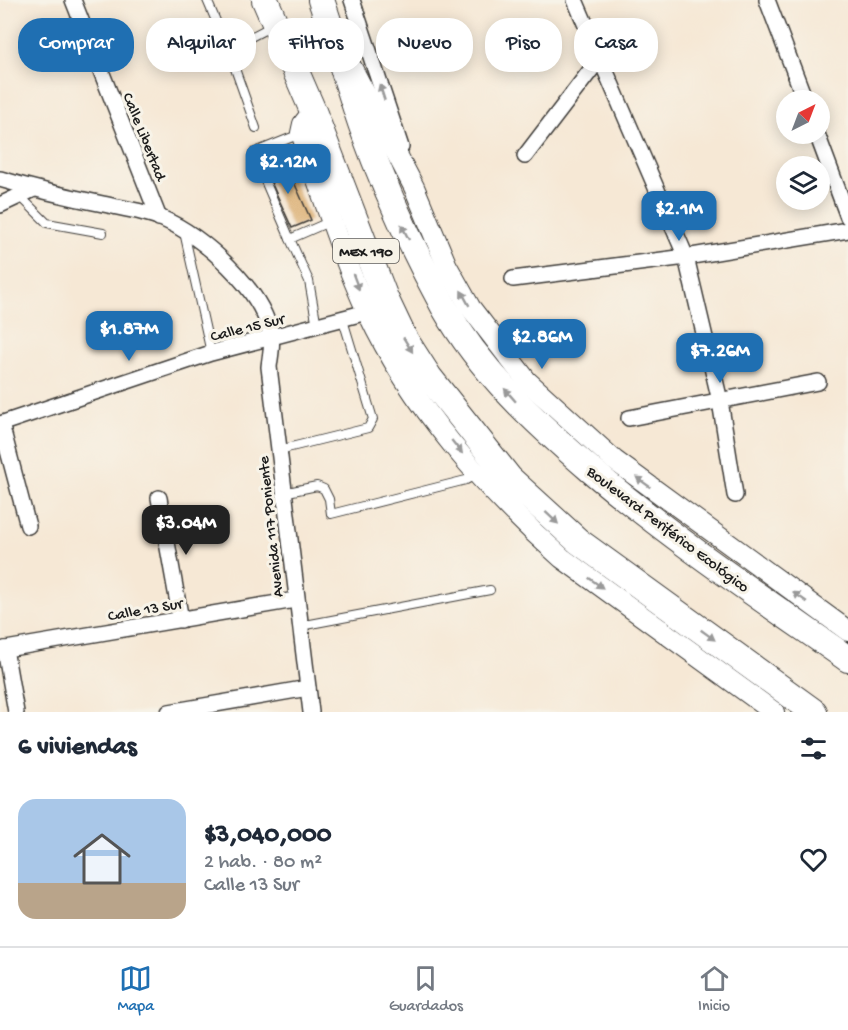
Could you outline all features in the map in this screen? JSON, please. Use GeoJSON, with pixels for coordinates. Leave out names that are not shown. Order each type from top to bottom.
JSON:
{"type":"FeatureCollection","features":[{"type":"Feature","properties":{"kind":"highway","name":"MEX 190"},"geometry":{"type":"LineString","coordinates":[[265,0],[273,18]]}},
{"type":"Feature","properties":{"kind":"highway","name":"Boulevard Periférico Ecológico"},"geometry":{"type":"LineString","coordinates":[[321,0],[328,18]]}},
{"type":"Feature","properties":{"kind":"highway","name":"MEX 190"},"geometry":{"type":"LineString","coordinates":[[291,72],[307,122],[347,204],[404,338],[429,377],[509,478],[578,541],[814,712]]}},
{"type":"Feature","properties":{"kind":"highway","name":"Boulevard Periférico Ecológico"},"geometry":{"type":"LineString","coordinates":[[346,72],[364,130],[400,220],[445,309],[484,364],[517,403],[551,437],[631,504],[848,659]]}},
{"type":"Feature","properties":{"kind":"street","name":"Calle Libertad"},"geometry":{"type":"LineString","coordinates":[[73,0],[159,218]]}},
{"type":"Feature","properties":{"kind":"street"},"geometry":{"type":"LineString","coordinates":[[352,0],[414,187]]}},
{"type":"Feature","properties":{"kind":"street"},"geometry":{"type":"LineString","coordinates":[[574,0],[582,18]]}},
{"type":"Feature","properties":{"kind":"street"},"geometry":{"type":"LineString","coordinates":[[767,0],[801,90]]}},
{"type":"Feature","properties":{"kind":"street","name":"Boulevard Periférico Ecológico"},"geometry":{"type":"LineString","coordinates":[[354,72],[414,187],[438,249],[470,308],[527,381],[614,460],[848,631]]}},
{"type":"Feature","properties":{"kind":"street"},"geometry":{"type":"LineString","coordinates":[[525,156],[589,72]]}},
{"type":"Feature","properties":{"kind":"street"},"geometry":{"type":"LineString","coordinates":[[606,72],[686,258],[720,401],[735,495]]}},
{"type":"Feature","properties":{"kind":"street"},"geometry":{"type":"LineString","coordinates":[[307,122],[332,221],[367,312],[389,354],[425,407],[509,508],[562,558],[774,712]]}},
{"type":"Feature","properties":{"kind":"street"},"geometry":{"type":"LineString","coordinates":[[821,144],[848,217]]}},
{"type":"Feature","properties":{"kind":"street"},"geometry":{"type":"LineString","coordinates":[[0,179],[159,218],[184,231],[229,267],[249,291],[265,315],[272,338]]}},
{"type":"Feature","properties":{"kind":"street"},"geometry":{"type":"LineString","coordinates":[[0,205],[34,189]]}},
{"type":"Feature","properties":{"kind":"street"},"geometry":{"type":"LineString","coordinates":[[513,279],[686,258],[848,230]]}},
{"type":"Feature","properties":{"kind":"street","name":"Calle 15 Sur"},"geometry":{"type":"LineString","coordinates":[[1,424],[212,353],[318,327],[367,312]]}},
{"type":"Feature","properties":{"kind":"street","name":"Avenida 117 Poniente"},"geometry":{"type":"LineString","coordinates":[[272,338],[270,367],[283,493],[311,712]]}},
{"type":"Feature","properties":{"kind":"street"},"geometry":{"type":"LineString","coordinates":[[629,418],[818,382]]}},
{"type":"Feature","properties":{"kind":"street"},"geometry":{"type":"LineString","coordinates":[[1,424],[28,526]]}},
{"type":"Feature","properties":{"kind":"street"},"geometry":{"type":"LineString","coordinates":[[159,498],[181,620]]}},
{"type":"Feature","properties":{"kind":"street","name":"Calle 13 Sur"},"geometry":{"type":"LineString","coordinates":[[2,650],[295,600]]}},
{"type":"Feature","properties":{"kind":"street"},"geometry":{"type":"LineString","coordinates":[[2,650],[16,712]]}},
{"type":"Feature","properties":{"kind":"street"},"geometry":{"type":"LineString","coordinates":[[169,712],[308,688]]}},
{"type":"Feature","properties":{"kind":"lane"},"geometry":{"type":"LineString","coordinates":[[207,0],[215,18]]}},
{"type":"Feature","properties":{"kind":"lane"},"geometry":{"type":"LineString","coordinates":[[236,72],[256,128]]}},
{"type":"Feature","properties":{"kind":"lane"},"geometry":{"type":"LineString","coordinates":[[307,122],[253,153],[309,281],[318,327]]}},
{"type":"Feature","properties":{"kind":"lane"},"geometry":{"type":"LineString","coordinates":[[20,196],[47,223],[103,233]]}},
{"type":"Feature","properties":{"kind":"lane"},"geometry":{"type":"LineString","coordinates":[[291,239],[332,221]]}},
{"type":"Feature","properties":{"kind":"lane"},"geometry":{"type":"LineString","coordinates":[[184,231],[212,353]]}},
{"type":"Feature","properties":{"kind":"lane"},"geometry":{"type":"LineString","coordinates":[[279,450],[368,428],[372,424],[373,418],[343,320]]}},
{"type":"Feature","properties":{"kind":"lane"},"geometry":{"type":"LineString","coordinates":[[283,493],[317,486],[324,489],[329,499],[331,514],[466,480],[478,473]]}},
{"type":"Feature","properties":{"kind":"lane"},"geometry":{"type":"LineString","coordinates":[[300,626],[490,590]]}},
{"type":"Feature","properties":{"kind":"building"},"geometry":{"type":"Polygon","coordinates":[[[285,162],[311,220],[292,228],[266,171],[285,162]]]}}]}
